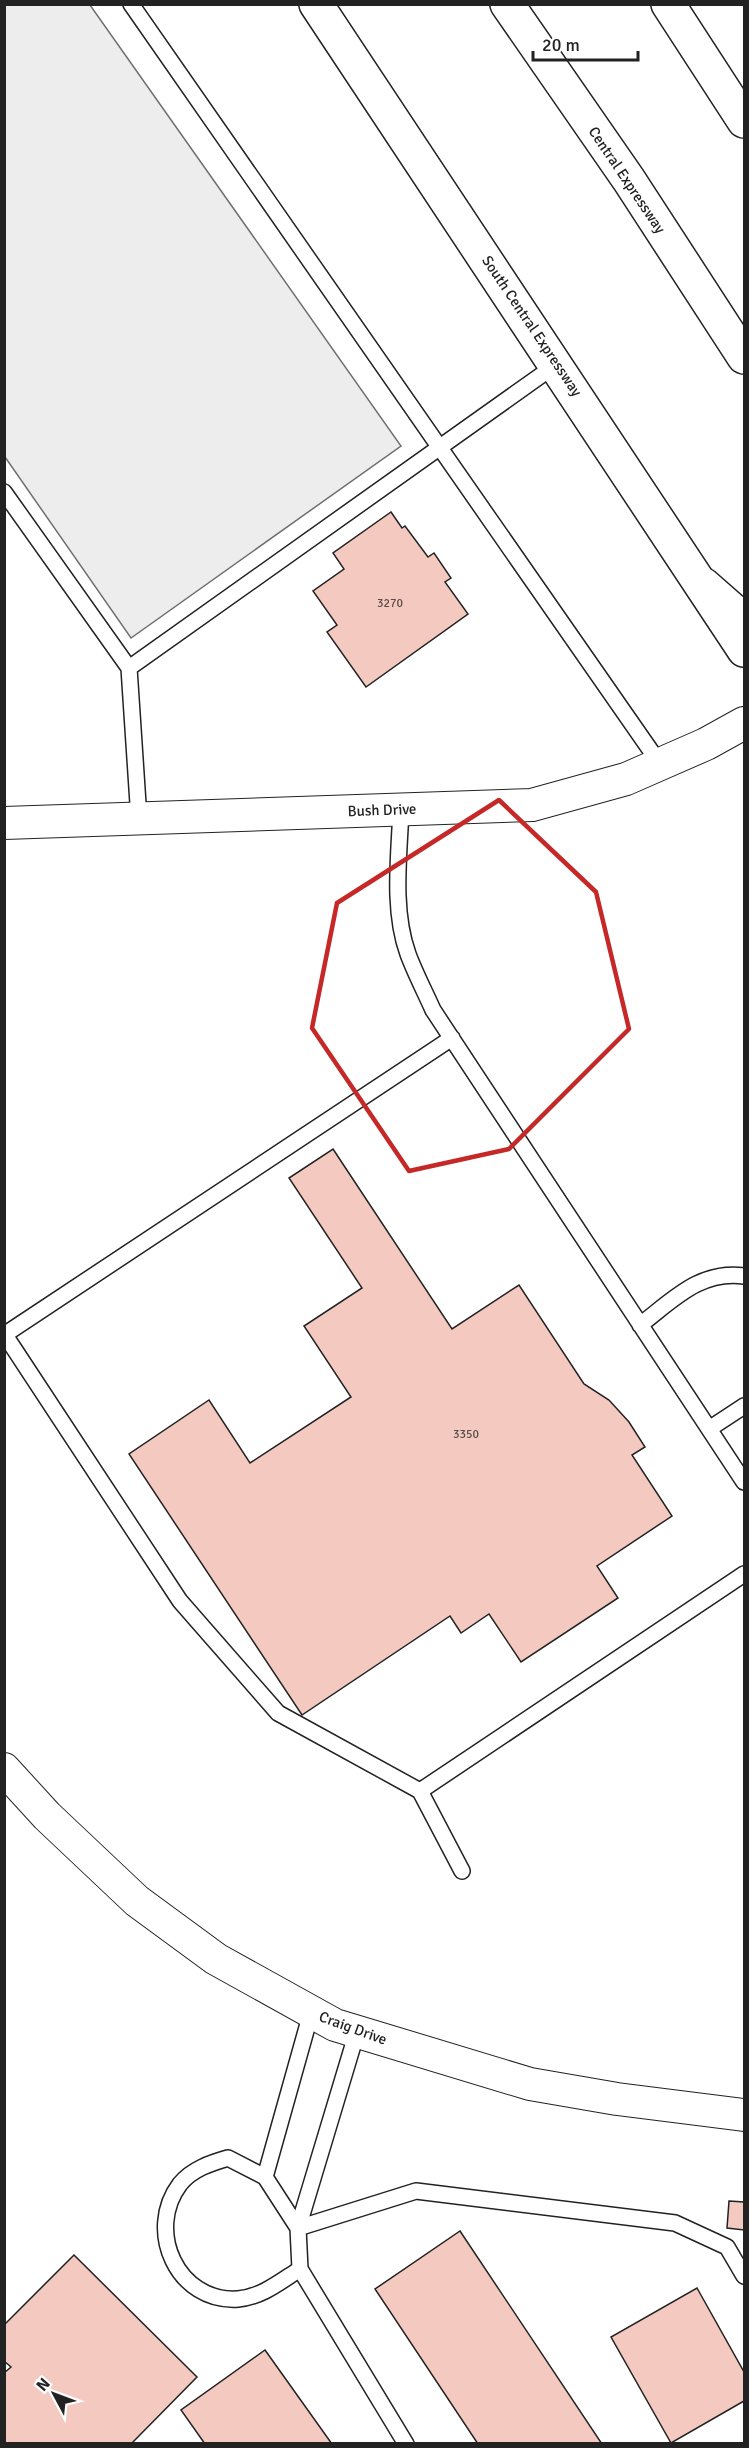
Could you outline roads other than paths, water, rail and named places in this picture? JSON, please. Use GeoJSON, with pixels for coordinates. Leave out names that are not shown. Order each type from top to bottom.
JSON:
{"type":"FeatureCollection","features":[{"type":"Feature","properties":{"kind":"main road","name":"South Central Expressway"},"geometry":{"type":"LineString","coordinates":[[316,4],[704,585],[744,650]]}},
{"type":"Feature","properties":{"kind":"main road","name":"Central Expressway"},"geometry":{"type":"LineString","coordinates":[[507,4],[628,180],[744,357]]}},
{"type":"Feature","properties":{"kind":"main road"},"geometry":{"type":"LineString","coordinates":[[668,4],[744,122]]}},
{"type":"Feature","properties":{"kind":"main road"},"geometry":{"type":"LineString","coordinates":[[704,585],[744,620]]}},
{"type":"Feature","properties":{"kind":"street","name":"Bush Drive"},"geometry":{"type":"LineString","coordinates":[[4,823],[532,805],[626,779],[744,723]]}},
{"type":"Feature","properties":{"kind":"street","name":"Craig Drive"},"geometry":{"type":"LineString","coordinates":[[4,1769],[47,1816],[137,1901],[216,1959],[335,2025],[530,2084],[617,2099],[744,2115]]}},
{"type":"Feature","properties":{"kind":"lane"},"geometry":{"type":"LineString","coordinates":[[131,4],[660,764]]}},
{"type":"Feature","properties":{"kind":"lane"},"geometry":{"type":"LineString","coordinates":[[129,668],[557,364]]}},
{"type":"Feature","properties":{"kind":"lane"},"geometry":{"type":"LineString","coordinates":[[4,492],[129,668],[139,819]]}},
{"type":"Feature","properties":{"kind":"lane"},"geometry":{"type":"LineString","coordinates":[[401,810],[400,917],[407,953],[433,1010],[744,1482]]}},
{"type":"Feature","properties":{"kind":"lane"},"geometry":{"type":"LineString","coordinates":[[452,1038],[5,1335],[180,1601],[278,1713],[420,1791],[462,1871]]}},
{"type":"Feature","properties":{"kind":"lane"},"geometry":{"type":"LineString","coordinates":[[640,1324],[708,1277],[728,1274],[744,1276]]}},
{"type":"Feature","properties":{"kind":"lane"},"geometry":{"type":"LineString","coordinates":[[709,1429],[744,1406]]}},
{"type":"Feature","properties":{"kind":"lane"},"geometry":{"type":"LineString","coordinates":[[420,1791],[744,1574]]}},
{"type":"Feature","properties":{"kind":"lane"},"geometry":{"type":"LineString","coordinates":[[265,2177],[311,2013]]}},
{"type":"Feature","properties":{"kind":"lane"},"geometry":{"type":"LineString","coordinates":[[357,2032],[298,2228],[300,2269],[406,2444]]}},
{"type":"Feature","properties":{"kind":"lane"},"geometry":{"type":"LineString","coordinates":[[298,2228],[265,2177],[228,2158],[202,2166],[181,2183],[167,2206],[164,2234],[171,2260],[188,2282],[211,2296],[238,2299],[265,2292],[300,2269]]}},
{"type":"Feature","properties":{"kind":"lane"},"geometry":{"type":"LineString","coordinates":[[298,2228],[416,2191],[675,2223],[727,2247],[744,2276]]}}]}
